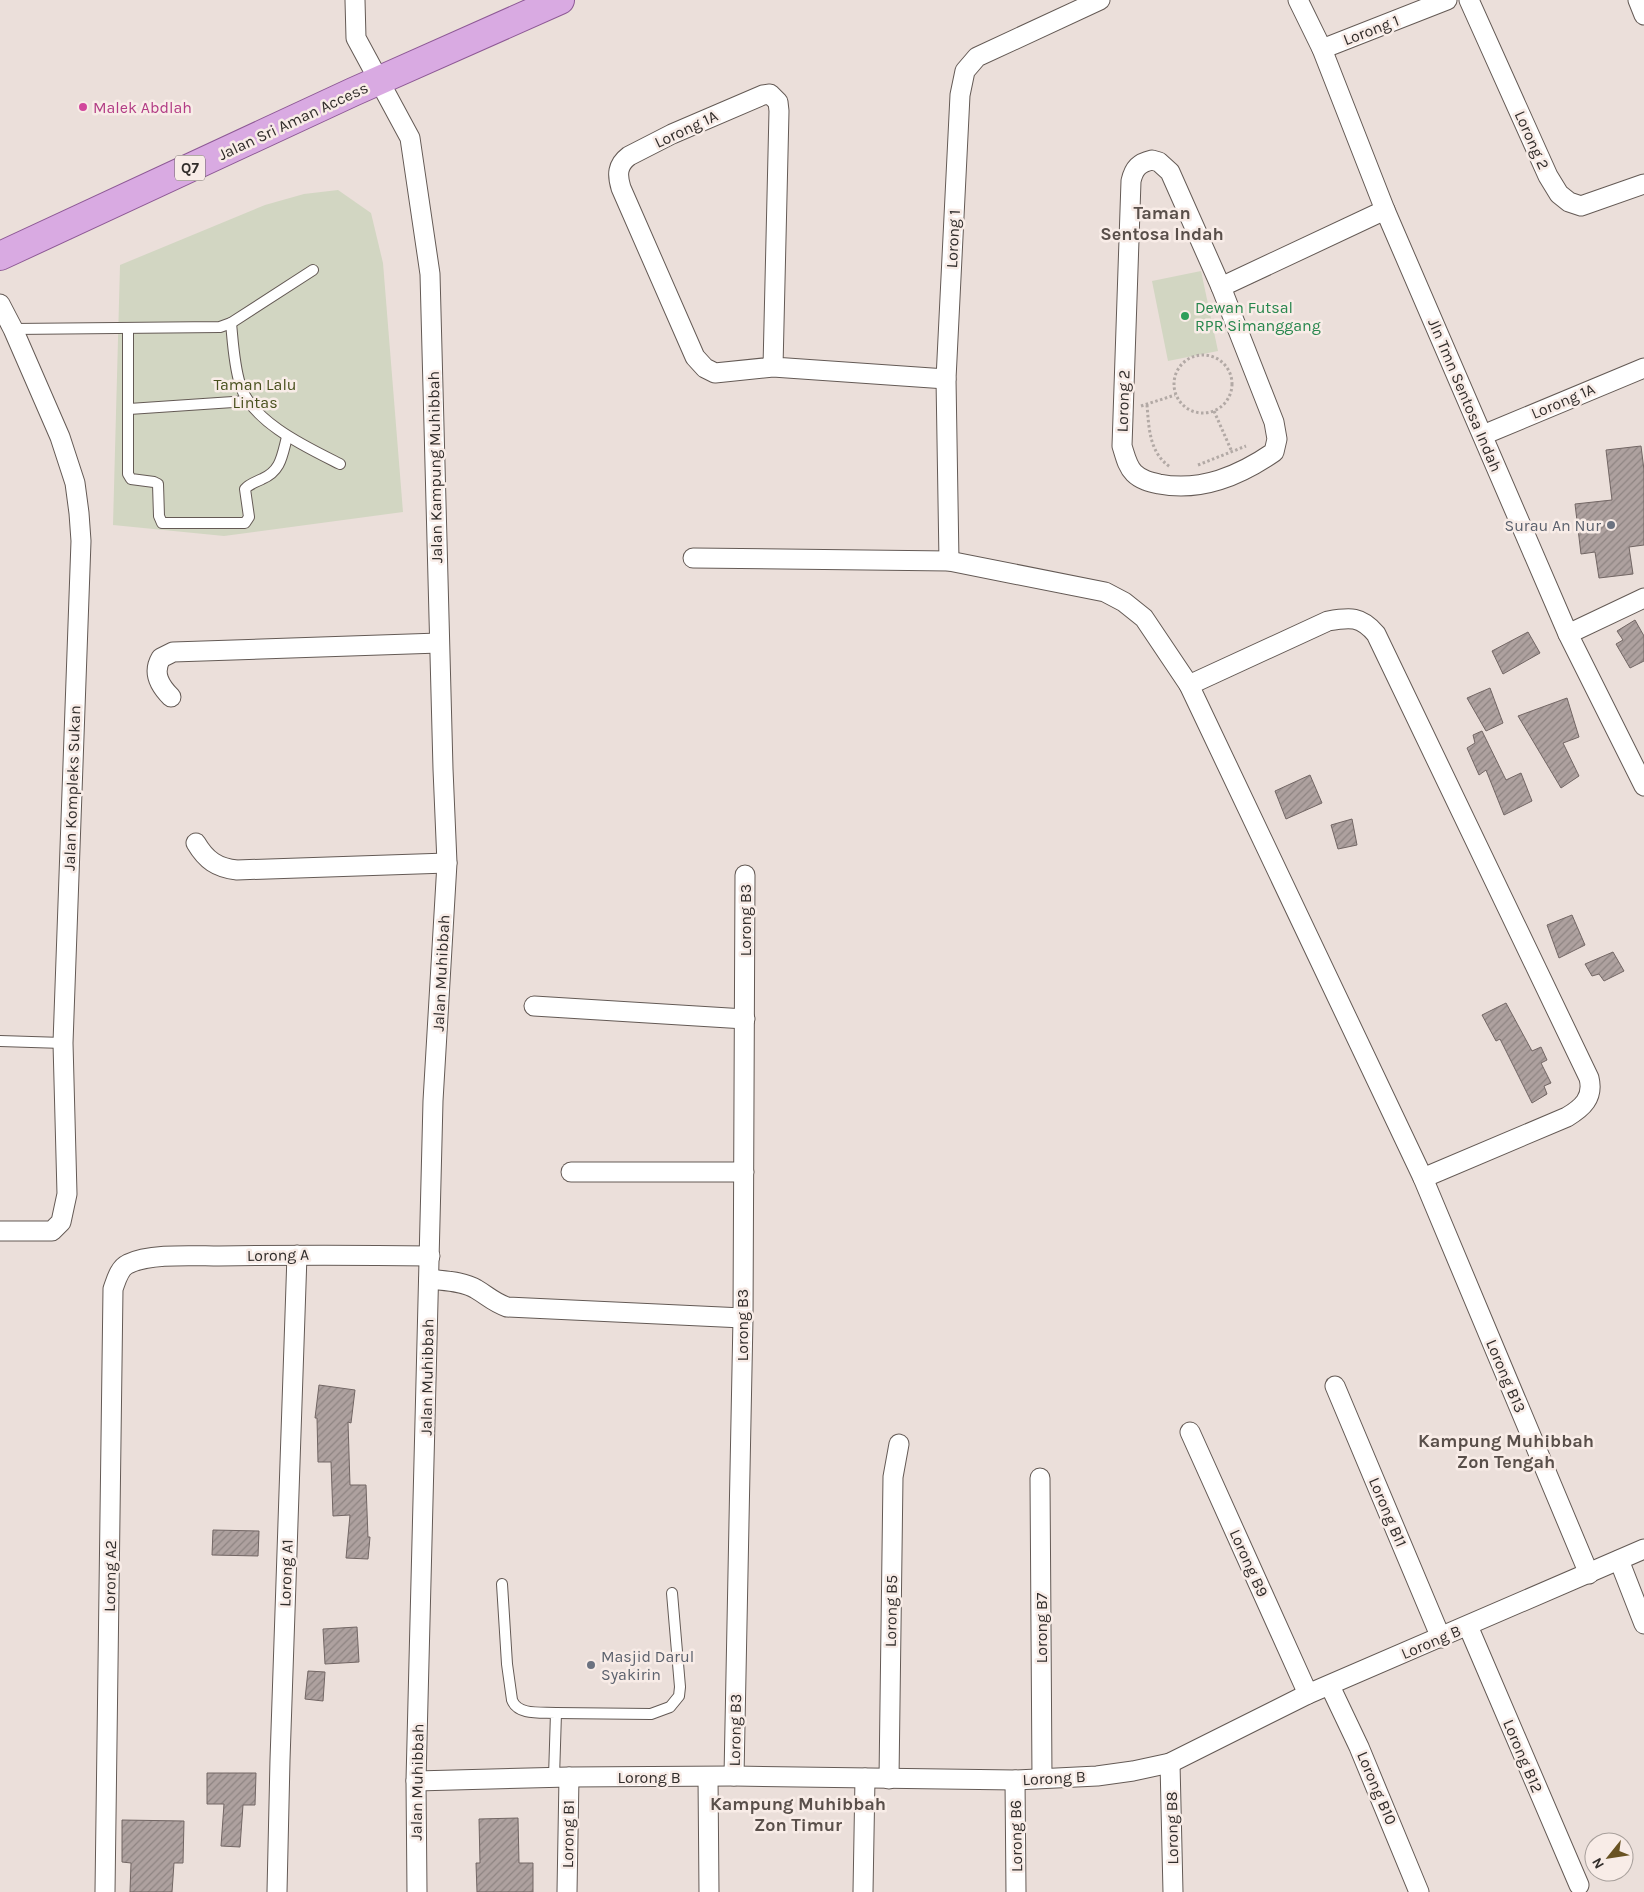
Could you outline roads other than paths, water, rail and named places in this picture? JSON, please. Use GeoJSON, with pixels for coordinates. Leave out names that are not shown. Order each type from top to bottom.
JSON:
{"type":"FeatureCollection","features":[{"type":"Feature","properties":{"kind":"main road","name":"Jalan Sri Aman Access"},"geometry":{"type":"LineString","coordinates":[[0,256],[381,80],[560,0]]}},
{"type":"Feature","properties":{"kind":"street","name":"Jalan Kampung Muhibbah"},"geometry":{"type":"LineString","coordinates":[[355,0],[356,38],[381,80],[410,138],[430,274],[439,643],[447,863]]}},
{"type":"Feature","properties":{"kind":"street","name":"Lorong 1"},"geometry":{"type":"LineString","coordinates":[[949,561],[946,379],[960,95],[965,71],[977,57],[1100,0]]}},
{"type":"Feature","properties":{"kind":"street","name":"Jln Tmn Sentosa Indah"},"geometry":{"type":"LineString","coordinates":[[1298,0],[1322,49],[1385,210],[1568,634],[1644,786]]}},
{"type":"Feature","properties":{"kind":"street","name":"Lorong 1"},"geometry":{"type":"LineString","coordinates":[[1322,49],[1447,0]]}},
{"type":"Feature","properties":{"kind":"street","name":"Lorong 2"},"geometry":{"type":"LineString","coordinates":[[1469,0],[1548,176],[1559,194],[1569,202],[1581,206],[1644,184]]}},
{"type":"Feature","properties":{"kind":"street"},"geometry":{"type":"LineString","coordinates":[[1638,0],[1644,15]]}},
{"type":"Feature","properties":{"kind":"street","name":"Lorong 1A"},"geometry":{"type":"LineString","coordinates":[[773,367],[780,111],[778,102],[770,94],[763,95],[690,126],[629,156],[622,161],[618,170],[617,178],[695,356],[705,368],[715,373],[773,367],[946,379]]}},
{"type":"Feature","properties":{"kind":"street","name":"Lorong 2"},"geometry":{"type":"LineString","coordinates":[[1152,160],[1159,162],[1170,172],[1221,287],[1274,422],[1277,439],[1274,452],[1260,462],[1208,484],[1176,487],[1146,481],[1135,474],[1128,464],[1122,446],[1131,181],[1133,171],[1139,165],[1152,160]]}},
{"type":"Feature","properties":{"kind":"street"},"geometry":{"type":"LineString","coordinates":[[1221,287],[1385,210]]}},
{"type":"Feature","properties":{"kind":"street","name":"Jalan Kompleks Sukan"},"geometry":{"type":"LineString","coordinates":[[0,304],[13,328],[60,437],[75,483],[81,541],[63,1042],[67,1194],[61,1222],[52,1231],[0,1231]]}},
{"type":"Feature","properties":{"kind":"street","name":"Lorong 1A"},"geometry":{"type":"LineString","coordinates":[[1483,435],[1644,368]]}},
{"type":"Feature","properties":{"kind":"street","name":"Lorong B13"},"geometry":{"type":"LineString","coordinates":[[693,558],[949,561],[1105,592],[1124,602],[1144,618],[1189,685],[1423,1178],[1589,1574]]}},
{"type":"Feature","properties":{"kind":"street"},"geometry":{"type":"LineString","coordinates":[[1568,634],[1644,598]]}},
{"type":"Feature","properties":{"kind":"street"},"geometry":{"type":"LineString","coordinates":[[1189,685],[1328,621],[1355,618],[1364,621],[1376,634],[1540,973],[1589,1078],[1590,1084],[1586,1101],[1581,1109],[1567,1117],[1423,1178]]}},
{"type":"Feature","properties":{"kind":"street"},"geometry":{"type":"LineString","coordinates":[[171,697],[160,686],[157,670],[161,658],[173,652],[439,643]]}},
{"type":"Feature","properties":{"kind":"street"},"geometry":{"type":"LineString","coordinates":[[196,843],[202,854],[216,866],[236,870],[447,863]]}},
{"type":"Feature","properties":{"kind":"street","name":"Jalan Muhibbah"},"geometry":{"type":"LineString","coordinates":[[417,1892],[416,1781],[433,1101],[447,863]]}},
{"type":"Feature","properties":{"kind":"street","name":"Lorong B3"},"geometry":{"type":"LineString","coordinates":[[734,1776],[743,1318],[746,875]]}},
{"type":"Feature","properties":{"kind":"street"},"geometry":{"type":"LineString","coordinates":[[534,1006],[744,1019]]}},
{"type":"Feature","properties":{"kind":"street"},"geometry":{"type":"LineString","coordinates":[[571,1172],[744,1172]]}},
{"type":"Feature","properties":{"kind":"street","name":"Lorong A1"},"geometry":{"type":"LineString","coordinates":[[277,1892],[297,1255]]}},
{"type":"Feature","properties":{"kind":"street","name":"Lorong A"},"geometry":{"type":"LineString","coordinates":[[127,1264],[145,1259],[183,1256],[430,1256]]}},
{"type":"Feature","properties":{"kind":"street","name":"Lorong A2"},"geometry":{"type":"LineString","coordinates":[[106,1892],[113,1290],[118,1274],[127,1264]]}},
{"type":"Feature","properties":{"kind":"street"},"geometry":{"type":"LineString","coordinates":[[429,1279],[460,1283],[476,1288],[494,1302],[507,1307],[743,1318]]}},
{"type":"Feature","properties":{"kind":"street","name":"Lorong B11"},"geometry":{"type":"LineString","coordinates":[[1334,1386],[1441,1638]]}},
{"type":"Feature","properties":{"kind":"street","name":"Lorong B9"},"geometry":{"type":"LineString","coordinates":[[1190,1432],[1308,1694]]}},
{"type":"Feature","properties":{"kind":"street","name":"Lorong B5"},"geometry":{"type":"LineString","coordinates":[[889,1779],[893,1477],[899,1444]]}},
{"type":"Feature","properties":{"kind":"street","name":"Lorong B7"},"geometry":{"type":"LineString","coordinates":[[1040,1478],[1042,1778]]}},
{"type":"Feature","properties":{"kind":"street","name":"Lorong B"},"geometry":{"type":"LineString","coordinates":[[416,1781],[561,1777],[734,1776],[1015,1780],[1097,1776],[1133,1771],[1170,1763],[1308,1694],[1644,1549]]}},
{"type":"Feature","properties":{"kind":"street"},"geometry":{"type":"LineString","coordinates":[[1619,1560],[1644,1624]]}},
{"type":"Feature","properties":{"kind":"street","name":"Lorong B12"},"geometry":{"type":"LineString","coordinates":[[1468,1626],[1579,1885]]}},
{"type":"Feature","properties":{"kind":"street","name":"Lorong B10"},"geometry":{"type":"LineString","coordinates":[[1330,1686],[1367,1764],[1419,1892]]}},
{"type":"Feature","properties":{"kind":"street","name":"Lorong B8"},"geometry":{"type":"LineString","coordinates":[[1170,1763],[1173,1892]]}},
{"type":"Feature","properties":{"kind":"street","name":"Lorong B1"},"geometry":{"type":"LineString","coordinates":[[561,1777],[566,1892]]}},
{"type":"Feature","properties":{"kind":"street"},"geometry":{"type":"LineString","coordinates":[[708,1777],[709,1892]]}},
{"type":"Feature","properties":{"kind":"street"},"geometry":{"type":"LineString","coordinates":[[864,1892],[865,1778]]}},
{"type":"Feature","properties":{"kind":"street","name":"Lorong B6"},"geometry":{"type":"LineString","coordinates":[[1015,1780],[1016,1892]]}},
{"type":"Feature","properties":{"kind":"lane"},"geometry":{"type":"LineString","coordinates":[[13,328],[213,328],[231,323],[313,270]]}},
{"type":"Feature","properties":{"kind":"lane"},"geometry":{"type":"LineString","coordinates":[[231,323],[240,386],[248,402],[287,437],[340,464]]}},
{"type":"Feature","properties":{"kind":"lane"},"geometry":{"type":"LineString","coordinates":[[128,328],[129,477],[134,480],[158,484],[159,516],[162,523],[245,523],[249,517],[245,489],[249,484],[270,475],[276,470],[287,437]]}},
{"type":"Feature","properties":{"kind":"lane"},"geometry":{"type":"LineString","coordinates":[[129,409],[248,402]]}},
{"type":"Feature","properties":{"kind":"lane"},"geometry":{"type":"LineString","coordinates":[[0,1041],[63,1042]]}},
{"type":"Feature","properties":{"kind":"lane"},"geometry":{"type":"LineString","coordinates":[[502,1584],[507,1664],[514,1705],[524,1711],[556,1713],[651,1714],[670,1707],[676,1702],[680,1688],[672,1593]]}},
{"type":"Feature","properties":{"kind":"lane"},"geometry":{"type":"LineString","coordinates":[[556,1713],[561,1777]]}},
{"type":"Feature","properties":{"kind":"place","name":"Malek Abdlah"},"geometry":{"type":"Point","coordinates":[83,107]}},
{"type":"Feature","properties":{"kind":"place","name":"Dewan Futsal RPR Simanggang"},"geometry":{"type":"Point","coordinates":[1185,316]}},
{"type":"Feature","properties":{"kind":"place","name":"Surau An Nur"},"geometry":{"type":"Point","coordinates":[1611,525]}},
{"type":"Feature","properties":{"kind":"place","name":"Masjid Darul Syakirin"},"geometry":{"type":"Point","coordinates":[591,1665]}},
{"type":"Feature","properties":{"kind":"district","name":"Taman Sentosa Indah"},"geometry":{"type":"Point","coordinates":[1162,223]}},
{"type":"Feature","properties":{"kind":"district","name":"Kampung Muhibbah Zon Tengah"},"geometry":{"type":"Point","coordinates":[1506,1451]}},
{"type":"Feature","properties":{"kind":"district","name":"Kampung Muhibbah Zon Timur"},"geometry":{"type":"Point","coordinates":[798,1814]}},
{"type":"Feature","properties":{"kind":"park label","name":"Taman Lalu Lintas"},"geometry":{"type":"Point","coordinates":[255,393]}}]}
